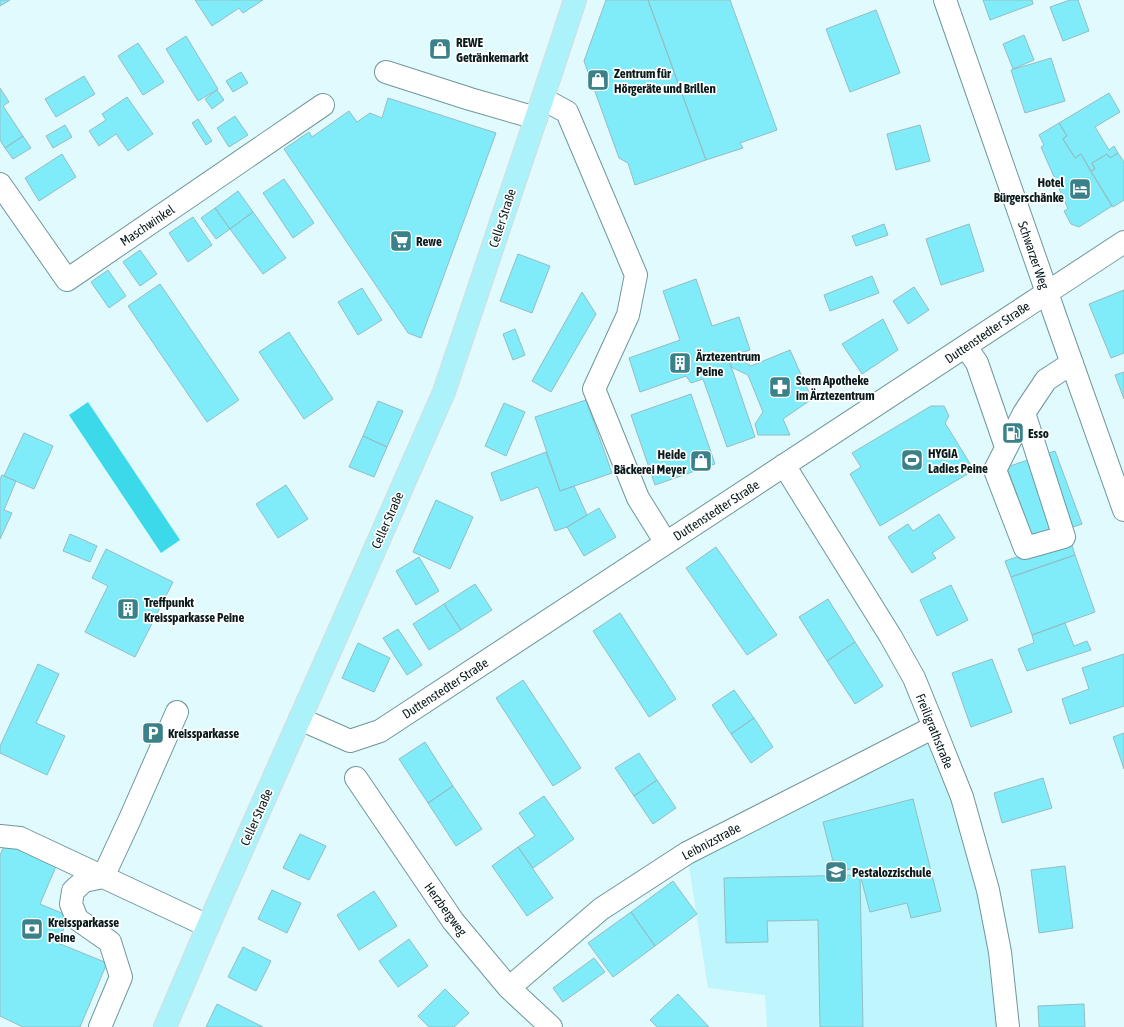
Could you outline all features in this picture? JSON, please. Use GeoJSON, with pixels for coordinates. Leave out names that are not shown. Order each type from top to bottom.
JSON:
{"type":"FeatureCollection","features":[{"type":"Feature","properties":{"kind":"main road","name":"Celler Straße"},"geometry":{"type":"LineString","coordinates":[[165,1027],[208,926],[444,392],[575,0]]}},
{"type":"Feature","properties":{"kind":"street","name":"Schwarzer Weg"},"geometry":{"type":"LineString","coordinates":[[945,0],[1124,510]]}},
{"type":"Feature","properties":{"kind":"street"},"geometry":{"type":"LineString","coordinates":[[386,72],[470,99],[567,112],[636,276],[628,315],[594,389],[638,498],[666,543]]}},
{"type":"Feature","properties":{"kind":"street","name":"Maschwinkel"},"geometry":{"type":"LineString","coordinates":[[0,184],[67,280],[323,104]]}},
{"type":"Feature","properties":{"kind":"street","name":"Duttenstedter Straße"},"geometry":{"type":"LineString","coordinates":[[300,719],[350,741],[380,731],[1124,242]]}},
{"type":"Feature","properties":{"kind":"street"},"geometry":{"type":"LineString","coordinates":[[966,347],[977,363],[1006,447]]}},
{"type":"Feature","properties":{"kind":"street"},"geometry":{"type":"LineString","coordinates":[[1024,413],[1064,537],[1025,548],[995,470],[1024,413],[1046,380],[1072,363]]}},
{"type":"Feature","properties":{"kind":"street","name":"Freiligrathstraße"},"geometry":{"type":"LineString","coordinates":[[784,465],[891,637],[914,678],[962,797],[988,890],[1000,952],[1008,1027]]}},
{"type":"Feature","properties":{"kind":"street"},"geometry":{"type":"LineString","coordinates":[[103,877],[177,712]]}},
{"type":"Feature","properties":{"kind":"street","name":"Leibnizstraße"},"geometry":{"type":"LineString","coordinates":[[509,988],[601,909],[687,853],[934,727]]}},
{"type":"Feature","properties":{"kind":"street","name":"Herzbergweg"},"geometry":{"type":"LineString","coordinates":[[356,778],[453,921],[509,988],[551,1027]]}},
{"type":"Feature","properties":{"kind":"street"},"geometry":{"type":"LineString","coordinates":[[0,836],[20,838],[208,926]]}},
{"type":"Feature","properties":{"kind":"street"},"geometry":{"type":"LineString","coordinates":[[100,1027],[121,977],[110,942],[77,919],[71,904],[73,891],[84,881],[103,877]]}},
{"type":"Feature","properties":{"kind":"shaded area"},"geometry":{"type":"Polygon","coordinates":[[[88,402],[180,540],[161,553],[69,415],[88,402]]]}},
{"type":"Feature","properties":{"kind":"shaded area","name":"Pestalozzischule"},"geometry":{"type":"Polygon","coordinates":[[[934,727],[962,797],[1006,1027],[767,1027],[765,995],[708,988],[687,853],[934,727]]]}},
{"type":"Feature","properties":{"kind":"building"},"geometry":{"type":"Polygon","coordinates":[[[0,0],[10,0],[0,6],[0,0]]]}},
{"type":"Feature","properties":{"kind":"building"},"geometry":{"type":"Polygon","coordinates":[[[195,0],[263,0],[243,13],[239,8],[212,26],[195,0]]]}},
{"type":"Feature","properties":{"kind":"building"},"geometry":{"type":"Polygon","coordinates":[[[606,0],[648,0],[706,160],[635,185],[628,163],[619,158],[584,61],[606,0]]]}},
{"type":"Feature","properties":{"kind":"building"},"geometry":{"type":"Polygon","coordinates":[[[648,0],[730,0],[777,130],[740,143],[743,148],[706,160],[648,0]]]}},
{"type":"Feature","properties":{"kind":"building"},"geometry":{"type":"Polygon","coordinates":[[[983,0],[1032,0],[1033,4],[990,20],[983,0]]]}},
{"type":"Feature","properties":{"kind":"building"},"geometry":{"type":"Polygon","coordinates":[[[1070,0],[1078,0],[1089,31],[1063,41],[1050,7],[1070,0]]]}},
{"type":"Feature","properties":{"kind":"building"},"geometry":{"type":"Polygon","coordinates":[[[876,10],[900,73],[850,92],[826,29],[876,10]]]}},
{"type":"Feature","properties":{"kind":"building"},"geometry":{"type":"Polygon","coordinates":[[[1024,35],[1034,60],[1013,69],[1003,44],[1024,35]]]}},
{"type":"Feature","properties":{"kind":"building"},"geometry":{"type":"Polygon","coordinates":[[[186,36],[218,89],[198,101],[166,49],[186,36]]]}},
{"type":"Feature","properties":{"kind":"building"},"geometry":{"type":"Polygon","coordinates":[[[138,43],[164,82],[143,95],[118,56],[138,43]]]}},
{"type":"Feature","properties":{"kind":"building"},"geometry":{"type":"Polygon","coordinates":[[[1051,58],[1065,101],[1025,113],[1011,70],[1051,58]]]}},
{"type":"Feature","properties":{"kind":"building"},"geometry":{"type":"Polygon","coordinates":[[[241,72],[248,83],[233,92],[226,81],[241,72]]]}},
{"type":"Feature","properties":{"kind":"building"},"geometry":{"type":"Polygon","coordinates":[[[84,76],[95,94],[56,117],[45,99],[84,76]]]}},
{"type":"Feature","properties":{"kind":"building"},"geometry":{"type":"Polygon","coordinates":[[[0,88],[9,102],[3,106],[23,136],[5,148],[0,140],[0,88]]]}},
{"type":"Feature","properties":{"kind":"building"},"geometry":{"type":"Polygon","coordinates":[[[217,90],[224,100],[212,109],[205,99],[217,90]]]}},
{"type":"Feature","properties":{"kind":"building"},"geometry":{"type":"Polygon","coordinates":[[[1109,93],[1120,112],[1095,127],[1109,150],[1114,146],[1118,153],[1110,158],[1107,154],[1092,163],[1095,169],[1091,171],[1081,154],[1075,158],[1063,139],[1067,136],[1059,123],[1109,93]]]}},
{"type":"Feature","properties":{"kind":"building"},"geometry":{"type":"Polygon","coordinates":[[[127,97],[153,134],[128,151],[116,134],[99,146],[89,131],[106,120],[102,114],[127,97]]]}},
{"type":"Feature","properties":{"kind":"building","name":"Rewe"},"geometry":{"type":"Polygon","coordinates":[[[388,98],[496,133],[421,338],[408,333],[284,149],[309,132],[312,137],[349,111],[357,122],[370,113],[382,118],[388,98]]]}},
{"type":"Feature","properties":{"kind":"building"},"geometry":{"type":"Polygon","coordinates":[[[235,116],[248,135],[229,147],[217,128],[235,116]]]}},
{"type":"Feature","properties":{"kind":"building"},"geometry":{"type":"Polygon","coordinates":[[[198,119],[212,141],[206,145],[192,123],[198,119]]]}},
{"type":"Feature","properties":{"kind":"building","name":"Hotel Bürgerschänke"},"geometry":{"type":"Polygon","coordinates":[[[1059,123],[1067,136],[1063,139],[1075,158],[1081,154],[1112,206],[1079,227],[1071,224],[1064,211],[1068,209],[1041,147],[1044,145],[1039,135],[1059,123]]]}},
{"type":"Feature","properties":{"kind":"building"},"geometry":{"type":"Polygon","coordinates":[[[65,125],[72,137],[53,148],[46,136],[65,125]]]}},
{"type":"Feature","properties":{"kind":"building"},"geometry":{"type":"Polygon","coordinates":[[[920,125],[930,161],[896,170],[887,134],[920,125]]]}},
{"type":"Feature","properties":{"kind":"building"},"geometry":{"type":"Polygon","coordinates":[[[23,136],[31,148],[13,159],[5,148],[23,136]]]}},
{"type":"Feature","properties":{"kind":"building"},"geometry":{"type":"Polygon","coordinates":[[[1118,153],[1124,162],[1124,200],[1113,207],[1091,171],[1095,169],[1092,163],[1107,154],[1110,158],[1118,153]]]}},
{"type":"Feature","properties":{"kind":"building"},"geometry":{"type":"Polygon","coordinates":[[[62,154],[76,177],[39,201],[25,178],[62,154]]]}},
{"type":"Feature","properties":{"kind":"building"},"geometry":{"type":"Polygon","coordinates":[[[284,179],[314,223],[293,238],[263,193],[284,179]]]}},
{"type":"Feature","properties":{"kind":"building"},"geometry":{"type":"Polygon","coordinates":[[[238,191],[253,212],[230,229],[215,208],[238,191]]]}},
{"type":"Feature","properties":{"kind":"building"},"geometry":{"type":"Polygon","coordinates":[[[215,208],[230,229],[216,239],[201,218],[215,208]]]}},
{"type":"Feature","properties":{"kind":"building"},"geometry":{"type":"Polygon","coordinates":[[[253,212],[286,258],[263,274],[230,229],[253,212]]]}},
{"type":"Feature","properties":{"kind":"building"},"geometry":{"type":"Polygon","coordinates":[[[193,217],[212,245],[188,262],[169,233],[193,217]]]}},
{"type":"Feature","properties":{"kind":"building"},"geometry":{"type":"Polygon","coordinates":[[[884,224],[888,235],[856,246],[852,236],[884,224]]]}},
{"type":"Feature","properties":{"kind":"building"},"geometry":{"type":"Polygon","coordinates":[[[969,224],[984,271],[941,285],[926,239],[969,224]]]}},
{"type":"Feature","properties":{"kind":"building"},"geometry":{"type":"Polygon","coordinates":[[[140,250],[157,274],[140,286],[123,262],[140,250]]]}},
{"type":"Feature","properties":{"kind":"building"},"geometry":{"type":"Polygon","coordinates":[[[518,254],[550,266],[532,313],[500,301],[518,254]]]}},
{"type":"Feature","properties":{"kind":"building"},"geometry":{"type":"Polygon","coordinates":[[[108,270],[126,296],[109,308],[91,282],[108,270]]]}},
{"type":"Feature","properties":{"kind":"building"},"geometry":{"type":"Polygon","coordinates":[[[872,276],[879,293],[830,311],[824,295],[872,276]]]}},
{"type":"Feature","properties":{"kind":"building","name":"Ärztezentrum Peine"},"geometry":{"type":"Polygon","coordinates":[[[696,279],[712,326],[739,317],[750,350],[728,357],[755,437],[727,447],[703,379],[691,383],[686,376],[640,392],[629,358],[680,340],[663,291],[696,279]]]}},
{"type":"Feature","properties":{"kind":"building"},"geometry":{"type":"Polygon","coordinates":[[[160,284],[239,400],[207,422],[128,306],[160,284]]]}},
{"type":"Feature","properties":{"kind":"building"},"geometry":{"type":"Polygon","coordinates":[[[914,287],[929,310],[908,324],[893,301],[914,287]]]}},
{"type":"Feature","properties":{"kind":"building"},"geometry":{"type":"Polygon","coordinates":[[[362,288],[382,320],[358,335],[338,302],[362,288]]]}},
{"type":"Feature","properties":{"kind":"building"},"geometry":{"type":"Polygon","coordinates":[[[1124,290],[1124,353],[1111,358],[1089,304],[1124,290]]]}},
{"type":"Feature","properties":{"kind":"building"},"geometry":{"type":"Polygon","coordinates":[[[582,292],[596,314],[551,392],[532,381],[582,292]]]}},
{"type":"Feature","properties":{"kind":"building"},"geometry":{"type":"Polygon","coordinates":[[[883,319],[898,350],[862,374],[842,344],[883,319]]]}},
{"type":"Feature","properties":{"kind":"building"},"geometry":{"type":"Polygon","coordinates":[[[515,329],[525,355],[513,360],[503,334],[515,329]]]}},
{"type":"Feature","properties":{"kind":"building"},"geometry":{"type":"Polygon","coordinates":[[[289,332],[333,399],[304,419],[259,352],[289,332]]]}},
{"type":"Feature","properties":{"kind":"building","name":"Stern Apotheke im Ärztezentrum"},"geometry":{"type":"Polygon","coordinates":[[[790,350],[812,399],[783,419],[790,435],[758,435],[755,424],[763,412],[748,375],[731,367],[728,357],[734,355],[751,366],[790,350]]]}},
{"type":"Feature","properties":{"kind":"building"},"geometry":{"type":"Polygon","coordinates":[[[1124,372],[1124,399],[1115,375],[1124,372]]]}},
{"type":"Feature","properties":{"kind":"building"},"geometry":{"type":"Polygon","coordinates":[[[691,394],[715,464],[655,485],[631,415],[691,394]]]}},
{"type":"Feature","properties":{"kind":"building"},"geometry":{"type":"Polygon","coordinates":[[[586,400],[612,473],[560,491],[535,417],[586,400]]]}},
{"type":"Feature","properties":{"kind":"building"},"geometry":{"type":"Polygon","coordinates":[[[378,401],[403,411],[387,447],[363,436],[378,401]]]}},
{"type":"Feature","properties":{"kind":"building"},"geometry":{"type":"Polygon","coordinates":[[[504,403],[525,412],[506,456],[485,446],[504,403]]]}},
{"type":"Feature","properties":{"kind":"building","name":"HYGIA Ladies Peine"},"geometry":{"type":"Polygon","coordinates":[[[931,406],[944,406],[949,416],[945,423],[974,470],[880,526],[850,474],[861,467],[852,453],[931,406]]]}},
{"type":"Feature","properties":{"kind":"building"},"geometry":{"type":"Polygon","coordinates":[[[24,433],[53,446],[34,489],[4,476],[24,433]]]}},
{"type":"Feature","properties":{"kind":"building"},"geometry":{"type":"Polygon","coordinates":[[[363,436],[387,447],[374,477],[349,467],[363,436]]]}},
{"type":"Feature","properties":{"kind":"building"},"geometry":{"type":"Polygon","coordinates":[[[1055,451],[1082,524],[1067,529],[1075,555],[1011,577],[1005,561],[1037,550],[1007,467],[1055,451]]]}},
{"type":"Feature","properties":{"kind":"building"},"geometry":{"type":"Polygon","coordinates":[[[546,452],[560,491],[574,486],[587,515],[567,527],[555,531],[538,487],[501,501],[491,473],[546,452]]]}},
{"type":"Feature","properties":{"kind":"building"},"geometry":{"type":"Polygon","coordinates":[[[2,475],[16,481],[4,510],[12,513],[0,539],[0,479],[2,475]]]}},
{"type":"Feature","properties":{"kind":"building"},"geometry":{"type":"Polygon","coordinates":[[[286,485],[308,519],[278,538],[256,504],[286,485]]]}},
{"type":"Feature","properties":{"kind":"building"},"geometry":{"type":"Polygon","coordinates":[[[436,500],[473,517],[450,569],[413,552],[436,500]]]}},
{"type":"Feature","properties":{"kind":"building"},"geometry":{"type":"Polygon","coordinates":[[[599,508],[616,537],[584,556],[567,527],[599,508]]]}},
{"type":"Feature","properties":{"kind":"building"},"geometry":{"type":"Polygon","coordinates":[[[939,514],[955,538],[932,553],[936,558],[912,573],[888,537],[908,524],[913,531],[939,514]]]}},
{"type":"Feature","properties":{"kind":"building"},"geometry":{"type":"Polygon","coordinates":[[[70,534],[97,546],[90,562],[63,551],[70,534]]]}},
{"type":"Feature","properties":{"kind":"building"},"geometry":{"type":"Polygon","coordinates":[[[716,547],[777,635],[747,655],[686,568],[716,547]]]}},
{"type":"Feature","properties":{"kind":"building","name":"Treffpunkt Kreissparkasse Peine"},"geometry":{"type":"Polygon","coordinates":[[[106,549],[173,582],[135,657],[85,632],[108,586],[92,578],[106,549]]]}},
{"type":"Feature","properties":{"kind":"building"},"geometry":{"type":"Polygon","coordinates":[[[1075,555],[1095,612],[1032,635],[1011,577],[1075,555]]]}},
{"type":"Feature","properties":{"kind":"building"},"geometry":{"type":"Polygon","coordinates":[[[419,557],[439,591],[416,605],[396,571],[419,557]]]}},
{"type":"Feature","properties":{"kind":"building"},"geometry":{"type":"Polygon","coordinates":[[[475,584],[492,610],[461,630],[444,604],[475,584]]]}},
{"type":"Feature","properties":{"kind":"building"},"geometry":{"type":"Polygon","coordinates":[[[951,585],[968,620],[937,636],[920,600],[951,585]]]}},
{"type":"Feature","properties":{"kind":"building"},"geometry":{"type":"Polygon","coordinates":[[[828,599],[855,642],[827,661],[799,617],[828,599]]]}},
{"type":"Feature","properties":{"kind":"building"},"geometry":{"type":"Polygon","coordinates":[[[444,604],[461,630],[429,650],[413,624],[444,604]]]}},
{"type":"Feature","properties":{"kind":"building"},"geometry":{"type":"Polygon","coordinates":[[[620,613],[676,699],[649,717],[593,631],[620,613]]]}},
{"type":"Feature","properties":{"kind":"building"},"geometry":{"type":"Polygon","coordinates":[[[1065,623],[1074,646],[1087,641],[1091,650],[1027,671],[1018,649],[1034,643],[1032,635],[1065,623]]]}},
{"type":"Feature","properties":{"kind":"building"},"geometry":{"type":"Polygon","coordinates":[[[398,629],[422,665],[407,675],[383,638],[398,629]]]}},
{"type":"Feature","properties":{"kind":"building"},"geometry":{"type":"Polygon","coordinates":[[[855,642],[883,686],[855,704],[827,661],[855,642]]]}},
{"type":"Feature","properties":{"kind":"building"},"geometry":{"type":"Polygon","coordinates":[[[358,643],[390,658],[374,692],[342,678],[358,643]]]}},
{"type":"Feature","properties":{"kind":"building"},"geometry":{"type":"Polygon","coordinates":[[[1124,654],[1124,706],[1070,724],[1062,699],[1089,689],[1082,668],[1124,654]]]}},
{"type":"Feature","properties":{"kind":"building"},"geometry":{"type":"Polygon","coordinates":[[[992,659],[1012,712],[971,727],[952,673],[992,659]]]}},
{"type":"Feature","properties":{"kind":"building"},"geometry":{"type":"Polygon","coordinates":[[[38,664],[59,674],[36,723],[65,736],[47,775],[0,753],[0,746],[38,664]]]}},
{"type":"Feature","properties":{"kind":"building"},"geometry":{"type":"Polygon","coordinates":[[[523,680],[581,768],[553,786],[496,698],[523,680]]]}},
{"type":"Feature","properties":{"kind":"building"},"geometry":{"type":"Polygon","coordinates":[[[734,690],[754,718],[731,734],[712,705],[734,690]]]}},
{"type":"Feature","properties":{"kind":"building"},"geometry":{"type":"Polygon","coordinates":[[[754,718],[773,747],[751,763],[731,734],[754,718]]]}},
{"type":"Feature","properties":{"kind":"building"},"geometry":{"type":"Polygon","coordinates":[[[1124,733],[1124,769],[1113,737],[1124,733]]]}},
{"type":"Feature","properties":{"kind":"building"},"geometry":{"type":"Polygon","coordinates":[[[425,742],[453,786],[428,803],[399,759],[425,742]]]}},
{"type":"Feature","properties":{"kind":"building"},"geometry":{"type":"Polygon","coordinates":[[[639,753],[657,780],[634,796],[615,768],[639,753]]]}},
{"type":"Feature","properties":{"kind":"building"},"geometry":{"type":"Polygon","coordinates":[[[1043,778],[1052,808],[1002,823],[994,793],[1043,778]]]}},
{"type":"Feature","properties":{"kind":"building"},"geometry":{"type":"Polygon","coordinates":[[[657,780],[676,808],[653,824],[634,796],[657,780]]]}},
{"type":"Feature","properties":{"kind":"building"},"geometry":{"type":"Polygon","coordinates":[[[453,786],[482,829],[456,846],[428,803],[453,786]]]}},
{"type":"Feature","properties":{"kind":"building"},"geometry":{"type":"Polygon","coordinates":[[[544,796],[574,839],[533,868],[518,847],[535,836],[519,813],[544,796]]]}},
{"type":"Feature","properties":{"kind":"building"},"geometry":{"type":"Polygon","coordinates":[[[913,799],[941,911],[911,918],[907,903],[870,912],[858,867],[836,873],[823,822],[913,799]]]}},
{"type":"Feature","properties":{"kind":"building"},"geometry":{"type":"Polygon","coordinates":[[[300,834],[326,846],[309,880],[283,868],[300,834]]]}},
{"type":"Feature","properties":{"kind":"building","name":"Kreissparkasse Peine"},"geometry":{"type":"Polygon","coordinates":[[[6,842],[57,864],[40,904],[69,916],[58,943],[107,963],[80,1027],[23,1027],[0,1016],[0,855],[6,842]]]}},
{"type":"Feature","properties":{"kind":"building"},"geometry":{"type":"Polygon","coordinates":[[[518,847],[553,898],[527,916],[492,866],[518,847]]]}},
{"type":"Feature","properties":{"kind":"building"},"geometry":{"type":"Polygon","coordinates":[[[1065,866],[1073,928],[1039,933],[1031,870],[1065,866]]]}},
{"type":"Feature","properties":{"kind":"building"},"geometry":{"type":"Polygon","coordinates":[[[860,875],[863,1027],[820,1027],[818,920],[767,921],[768,942],[726,943],[724,878],[860,875]]]}},
{"type":"Feature","properties":{"kind":"building"},"geometry":{"type":"Polygon","coordinates":[[[673,881],[697,914],[655,946],[631,912],[673,881]]]}},
{"type":"Feature","properties":{"kind":"building"},"geometry":{"type":"Polygon","coordinates":[[[272,890],[301,903],[287,933],[258,919],[272,890]]]}},
{"type":"Feature","properties":{"kind":"building"},"geometry":{"type":"Polygon","coordinates":[[[374,891],[397,926],[359,950],[337,915],[374,891]]]}},
{"type":"Feature","properties":{"kind":"building"},"geometry":{"type":"Polygon","coordinates":[[[631,912],[655,946],[613,977],[588,943],[631,912]]]}},
{"type":"Feature","properties":{"kind":"building"},"geometry":{"type":"Polygon","coordinates":[[[409,939],[428,966],[398,987],[379,961],[409,939]]]}},
{"type":"Feature","properties":{"kind":"building"},"geometry":{"type":"Polygon","coordinates":[[[243,947],[271,961],[256,991],[228,977],[243,947]]]}},
{"type":"Feature","properties":{"kind":"building"},"geometry":{"type":"Polygon","coordinates":[[[594,958],[605,972],[563,1002],[553,988],[594,958]]]}},
{"type":"Feature","properties":{"kind":"building"},"geometry":{"type":"Polygon","coordinates":[[[445,989],[469,1013],[454,1027],[429,1027],[418,1016],[445,989]]]}},
{"type":"Feature","properties":{"kind":"building"},"geometry":{"type":"Polygon","coordinates":[[[678,994],[709,1027],[657,1027],[650,1020],[678,994]]]}},
{"type":"Feature","properties":{"kind":"building"},"geometry":{"type":"Polygon","coordinates":[[[217,1004],[263,1027],[206,1027],[217,1004]]]}},
{"type":"Feature","properties":{"kind":"building"},"geometry":{"type":"Polygon","coordinates":[[[1084,1004],[1085,1027],[1039,1027],[1038,1006],[1084,1004]]]}},
{"type":"Feature","properties":{"kind":"place","name":"REWE Getränkemarkt"},"geometry":{"type":"Point","coordinates":[440,49]}},
{"type":"Feature","properties":{"kind":"place","name":"Zentrum für Hörgeräte und Brillen"},"geometry":{"type":"Point","coordinates":[598,80]}},
{"type":"Feature","properties":{"kind":"place","name":"Hotel Bürgerschänke"},"geometry":{"type":"Point","coordinates":[1080,189]}},
{"type":"Feature","properties":{"kind":"place","name":"Rewe"},"geometry":{"type":"Point","coordinates":[401,241]}},
{"type":"Feature","properties":{"kind":"place","name":"Ärztezentrum Peine"},"geometry":{"type":"Point","coordinates":[680,363]}},
{"type":"Feature","properties":{"kind":"place","name":"Stern Apotheke im Ärztezentrum"},"geometry":{"type":"Point","coordinates":[780,387]}},
{"type":"Feature","properties":{"kind":"place","name":"Esso"},"geometry":{"type":"Point","coordinates":[1013,433]}},
{"type":"Feature","properties":{"kind":"place","name":"HYGIA Ladies Peine"},"geometry":{"type":"Point","coordinates":[912,460]}},
{"type":"Feature","properties":{"kind":"place","name":"Heide Bäckerei Meyer"},"geometry":{"type":"Point","coordinates":[701,461]}},
{"type":"Feature","properties":{"kind":"place","name":"Treffpunkt Kreissparkasse Peine"},"geometry":{"type":"Point","coordinates":[128,609]}},
{"type":"Feature","properties":{"kind":"place","name":"Kreissparkasse"},"geometry":{"type":"Point","coordinates":[153,733]}},
{"type":"Feature","properties":{"kind":"place","name":"Pestalozzischule"},"geometry":{"type":"Point","coordinates":[836,872]}},
{"type":"Feature","properties":{"kind":"place","name":"Kreissparkasse Peine"},"geometry":{"type":"Point","coordinates":[32,929]}}]}
